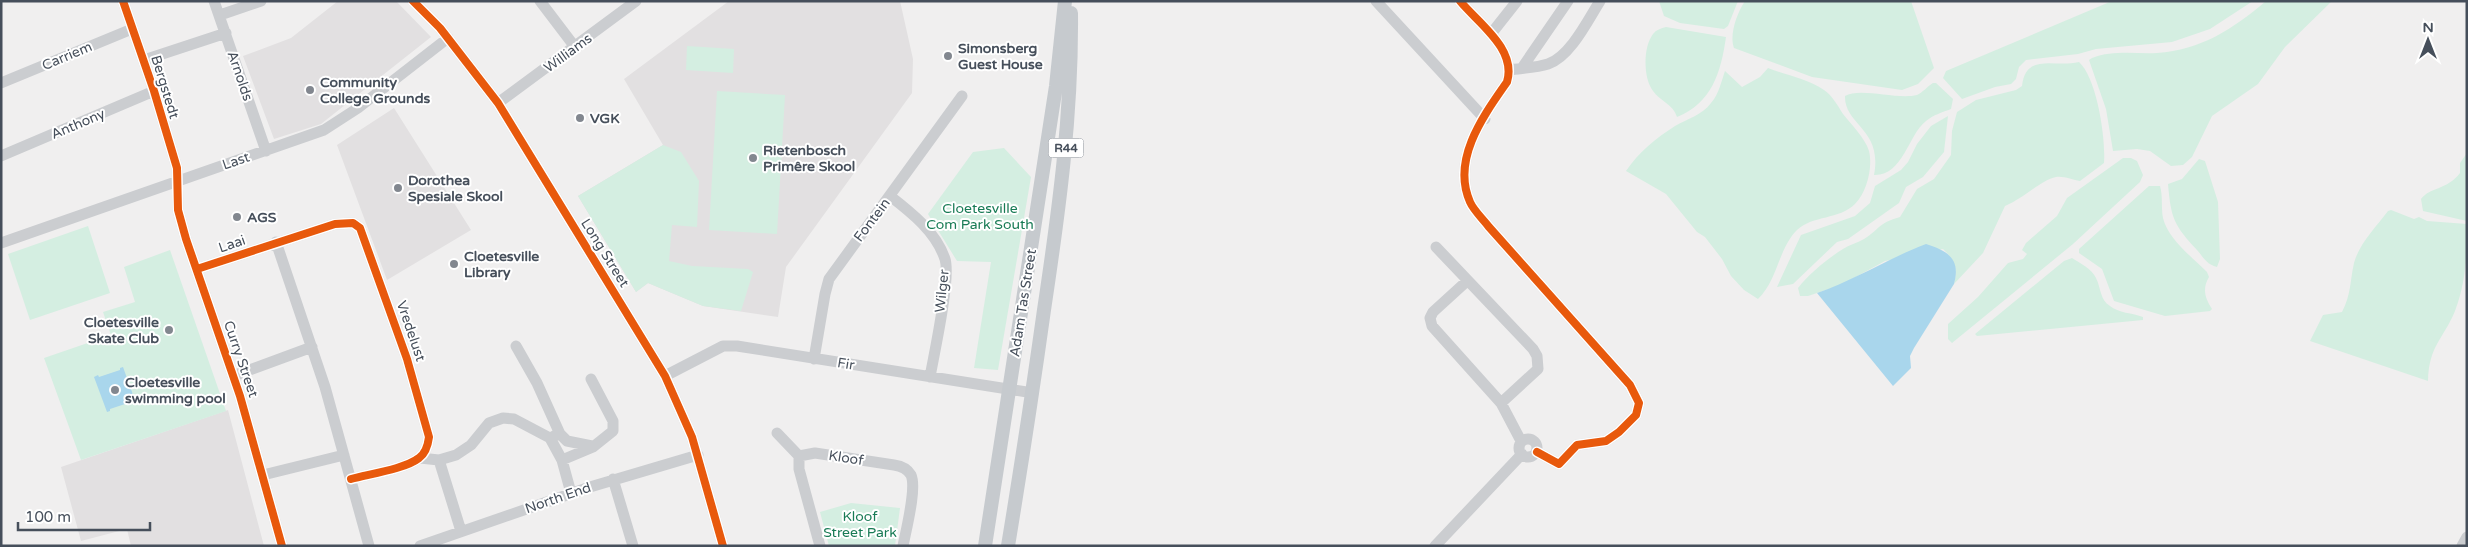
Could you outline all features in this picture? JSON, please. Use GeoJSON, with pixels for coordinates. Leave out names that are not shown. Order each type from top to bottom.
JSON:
{"type":"FeatureCollection","features":[{"type":"Feature","properties":{"kind":"main road","name":"Adam Tas Street"},"geometry":{"type":"LineString","coordinates":[[985,546],[1056,86],[1064,1]]}},
{"type":"Feature","properties":{"kind":"main road","name":"Adam Tas Street"},"geometry":{"type":"LineString","coordinates":[[1008,546],[1032,393],[1068,131],[1071,88],[1071,1]]}},
{"type":"Feature","properties":{"kind":"street","name":"Bergstedt"},"geometry":{"type":"LineString","coordinates":[[123,1],[144,60],[177,168],[177,182]]}},
{"type":"Feature","properties":{"kind":"street","name":"Arnolds"},"geometry":{"type":"LineString","coordinates":[[214,1],[266,151]]}},
{"type":"Feature","properties":{"kind":"street"},"geometry":{"type":"LineString","coordinates":[[220,15],[261,1]]}},
{"type":"Feature","properties":{"kind":"street","name":"Long Street"},"geometry":{"type":"LineString","coordinates":[[413,1],[448,38],[498,103],[665,376],[684,416],[698,455],[723,546]]}},
{"type":"Feature","properties":{"kind":"street"},"geometry":{"type":"LineString","coordinates":[[540,1],[575,47]]}},
{"type":"Feature","properties":{"kind":"street","name":"Williams"},"geometry":{"type":"LineString","coordinates":[[498,103],[636,1]]}},
{"type":"Feature","properties":{"kind":"street"},"geometry":{"type":"LineString","coordinates":[[1376,1],[1485,119]]}},
{"type":"Feature","properties":{"kind":"street"},"geometry":{"type":"LineString","coordinates":[[1460,1],[1498,41],[1509,70],[1507,82],[1468,147],[1464,169],[1471,202],[1488,227],[1630,385],[1639,403],[1636,415],[1619,432],[1606,441],[1577,445],[1559,464],[1536,452]]}},
{"type":"Feature","properties":{"kind":"street"},"geometry":{"type":"LineString","coordinates":[[1491,34],[1517,1]]}},
{"type":"Feature","properties":{"kind":"street"},"geometry":{"type":"LineString","coordinates":[[1522,68],[1568,1]]}},
{"type":"Feature","properties":{"kind":"street"},"geometry":{"type":"LineString","coordinates":[[1509,70],[1548,64],[1563,56],[1600,1]]}},
{"type":"Feature","properties":{"kind":"street","name":"Carriem"},"geometry":{"type":"LineString","coordinates":[[1,83],[132,29]]}},
{"type":"Feature","properties":{"kind":"street"},"geometry":{"type":"LineString","coordinates":[[144,60],[226,33]]}},
{"type":"Feature","properties":{"kind":"street","name":"Last"},"geometry":{"type":"LineString","coordinates":[[1,243],[324,130],[358,108],[448,38]]}},
{"type":"Feature","properties":{"kind":"street","name":"Anthony"},"geometry":{"type":"LineString","coordinates":[[1,156],[154,92]]}},
{"type":"Feature","properties":{"kind":"street","name":"Fontein"},"geometry":{"type":"LineString","coordinates":[[814,359],[829,279],[962,96]]}},
{"type":"Feature","properties":{"kind":"street","name":"Curry Street"},"geometry":{"type":"LineString","coordinates":[[177,182],[178,210],[245,412],[282,546]]}},
{"type":"Feature","properties":{"kind":"street","name":"Wilger"},"geometry":{"type":"LineString","coordinates":[[890,196],[914,214],[929,232],[945,260],[945,284],[930,377]]}},
{"type":"Feature","properties":{"kind":"street","name":"Vredelust"},"geometry":{"type":"LineString","coordinates":[[276,242],[334,224],[353,223],[360,228],[408,358],[428,430],[428,445],[420,458]]}},
{"type":"Feature","properties":{"kind":"street"},"geometry":{"type":"LineString","coordinates":[[276,242],[312,348],[369,546]]}},
{"type":"Feature","properties":{"kind":"street","name":"Laai"},"geometry":{"type":"LineString","coordinates":[[197,269],[276,242]]}},
{"type":"Feature","properties":{"kind":"street"},"geometry":{"type":"LineString","coordinates":[[1436,247],[1519,333],[1537,356],[1538,369],[1501,403]]}},
{"type":"Feature","properties":{"kind":"street"},"geometry":{"type":"LineString","coordinates":[[1467,281],[1433,312],[1430,318],[1432,326],[1501,403],[1521,441],[1519,448],[1522,454],[1528,457],[1536,452],[1538,446],[1534,440],[1528,438],[1521,441]]}},
{"type":"Feature","properties":{"kind":"street"},"geometry":{"type":"LineString","coordinates":[[516,346],[537,383],[555,436],[571,493]]}},
{"type":"Feature","properties":{"kind":"street","name":"Fir"},"geometry":{"type":"LineString","coordinates":[[665,376],[723,346],[1032,393]]}},
{"type":"Feature","properties":{"kind":"street"},"geometry":{"type":"LineString","coordinates":[[233,376],[312,348]]}},
{"type":"Feature","properties":{"kind":"street"},"geometry":{"type":"LineString","coordinates":[[562,460],[593,447],[609,435],[614,428],[591,380]]}},
{"type":"Feature","properties":{"kind":"street"},"geometry":{"type":"LineString","coordinates":[[351,479],[420,458],[439,460],[464,451],[489,423],[503,418],[514,419],[555,436],[593,447]]}},
{"type":"Feature","properties":{"kind":"street"},"geometry":{"type":"LineString","coordinates":[[778,433],[799,456],[799,469],[820,546]]}},
{"type":"Feature","properties":{"kind":"street","name":"Kloof"},"geometry":{"type":"LineString","coordinates":[[799,456],[815,453],[894,465],[906,469],[910,474],[912,490],[903,546]]}},
{"type":"Feature","properties":{"kind":"street"},"geometry":{"type":"LineString","coordinates":[[1435,546],[1522,454]]}},
{"type":"Feature","properties":{"kind":"street"},"geometry":{"type":"LineString","coordinates":[[262,475],[344,455]]}},
{"type":"Feature","properties":{"kind":"street","name":"North End"},"geometry":{"type":"LineString","coordinates":[[420,546],[571,493],[698,455]]}},
{"type":"Feature","properties":{"kind":"street"},"geometry":{"type":"LineString","coordinates":[[439,460],[458,532],[458,546]]}},
{"type":"Feature","properties":{"kind":"street"},"geometry":{"type":"LineString","coordinates":[[613,480],[632,546]]}},
{"type":"Feature","properties":{"kind":"street"},"geometry":{"type":"LineString","coordinates":[[2462,546],[2467,537]]}},
{"type":"Feature","properties":{"kind":"shaded area","name":"Community College Grounds"},"geometry":{"type":"Polygon","coordinates":[[[338,1],[396,1],[431,37],[321,124],[274,139],[243,56],[291,38],[338,1]]]}},
{"type":"Feature","properties":{"kind":"shaded area","name":"Rietenbosch Primêre Skool"},"geometry":{"type":"Polygon","coordinates":[[[729,1],[900,1],[913,59],[912,93],[786,267],[778,317],[703,306],[648,283],[636,292],[578,196],[663,145],[624,79],[729,1]]]}},
{"type":"Feature","properties":{"kind":"shaded area","name":"Dorothea Spesiale Skool"},"geometry":{"type":"Polygon","coordinates":[[[394,108],[471,230],[387,280],[337,145],[394,108]]]}},
{"type":"Feature","properties":{"kind":"shaded area"},"geometry":{"type":"Polygon","coordinates":[[[228,410],[264,546],[131,546],[127,529],[81,541],[61,467],[228,410]]]}},
{"type":"Feature","properties":{"kind":"green space"},"geometry":{"type":"Polygon","coordinates":[[[1659,1],[1738,1],[1728,26],[1724,29],[1680,23],[1664,16],[1659,1]]]}},
{"type":"Feature","properties":{"kind":"green space"},"geometry":{"type":"Polygon","coordinates":[[[1745,1],[1911,1],[1934,68],[1918,84],[1902,90],[1812,77],[1734,48],[1732,37],[1735,24],[1745,1]]]}},
{"type":"Feature","properties":{"kind":"green space"},"geometry":{"type":"Polygon","coordinates":[[[2112,1],[2253,1],[2210,29],[2172,42],[2096,49],[2078,54],[2026,60],[2019,67],[2016,79],[2011,84],[1995,87],[1962,99],[1943,78],[1946,71],[2112,1]]]}},
{"type":"Feature","properties":{"kind":"green space"},"geometry":{"type":"Polygon","coordinates":[[[2266,1],[2332,1],[2285,47],[2258,84],[2212,116],[2192,157],[2183,165],[2171,166],[2150,151],[2137,149],[2113,151],[2106,109],[2089,60],[2108,54],[2157,53],[2188,48],[2229,29],[2266,1]]]}},
{"type":"Feature","properties":{"kind":"green space"},"geometry":{"type":"Polygon","coordinates":[[[1666,27],[1726,37],[1718,74],[1707,95],[1699,104],[1677,117],[1673,109],[1653,91],[1646,71],[1646,54],[1650,40],[1656,31],[1666,27]]]}},
{"type":"Feature","properties":{"kind":"green space"},"geometry":{"type":"Polygon","coordinates":[[[687,46],[734,49],[733,73],[686,70],[687,46]]]}},
{"type":"Feature","properties":{"kind":"green space"},"geometry":{"type":"Polygon","coordinates":[[[2079,62],[2091,81],[2099,110],[2102,125],[2104,163],[2080,181],[2062,177],[2050,179],[2005,206],[1983,253],[1954,284],[1955,265],[1943,249],[1885,261],[1841,285],[1808,296],[1800,296],[1798,288],[1807,277],[1843,249],[1864,239],[1883,224],[1900,217],[1917,189],[1934,179],[1951,155],[1952,131],[1957,112],[1976,100],[2016,90],[2022,86],[2029,69],[2035,65],[2079,62]]]}},
{"type":"Feature","properties":{"kind":"green space"},"geometry":{"type":"Polygon","coordinates":[[[1768,68],[1811,83],[1827,92],[1864,141],[1869,151],[1870,164],[1866,186],[1855,204],[1841,213],[1803,225],[1797,230],[1786,246],[1770,283],[1758,299],[1744,290],[1731,276],[1722,259],[1705,237],[1697,232],[1666,194],[1626,171],[1636,158],[1654,141],[1675,126],[1699,114],[1707,107],[1720,88],[1725,71],[1742,87],[1760,77],[1768,68]]]}},
{"type":"Feature","properties":{"kind":"green space"},"geometry":{"type":"Polygon","coordinates":[[[1933,83],[1936,83],[1953,99],[1951,109],[1935,115],[1920,127],[1904,154],[1892,169],[1884,174],[1874,175],[1875,160],[1873,147],[1869,137],[1850,114],[1846,106],[1845,96],[1860,93],[1899,96],[1917,95],[1933,83]]]}},
{"type":"Feature","properties":{"kind":"green space"},"geometry":{"type":"Polygon","coordinates":[[[717,91],[785,95],[777,234],[709,230],[717,91]]]}},
{"type":"Feature","properties":{"kind":"green space"},"geometry":{"type":"Polygon","coordinates":[[[1948,116],[1944,152],[1923,177],[1906,187],[1899,203],[1848,239],[1837,242],[1793,284],[1777,287],[1801,235],[1855,216],[1870,203],[1875,186],[1901,170],[1931,126],[1948,116]]]}},
{"type":"Feature","properties":{"kind":"green space"},"geometry":{"type":"Polygon","coordinates":[[[663,145],[681,152],[699,181],[697,227],[672,225],[669,261],[692,266],[748,269],[753,272],[741,311],[703,306],[648,283],[636,292],[578,196],[663,145]]]}},
{"type":"Feature","properties":{"kind":"green space","name":"Cloetesville Com Park South"},"geometry":{"type":"Polygon","coordinates":[[[1004,148],[1031,177],[998,370],[974,368],[991,262],[957,261],[928,214],[973,152],[1004,148]]]}},
{"type":"Feature","properties":{"kind":"green space"},"geometry":{"type":"Polygon","coordinates":[[[2467,153],[2467,221],[2423,211],[2421,199],[2429,192],[2455,179],[2460,173],[2460,163],[2467,153]]]}},
{"type":"Feature","properties":{"kind":"green space"},"geometry":{"type":"Polygon","coordinates":[[[2123,158],[2131,158],[2137,161],[2143,175],[2140,182],[2073,244],[1952,343],[1948,339],[1948,324],[1978,297],[2008,263],[2023,259],[2027,254],[2022,250],[2026,243],[2057,216],[2067,198],[2123,158]]]}},
{"type":"Feature","properties":{"kind":"green space"},"geometry":{"type":"Polygon","coordinates":[[[2199,159],[2205,161],[2218,202],[2220,259],[2217,267],[2210,264],[2183,234],[2172,214],[2168,184],[2182,179],[2199,159]]]}},
{"type":"Feature","properties":{"kind":"green space"},"geometry":{"type":"Polygon","coordinates":[[[2149,186],[2160,186],[2163,218],[2166,226],[2181,247],[2207,272],[2209,277],[2205,293],[2212,309],[2210,311],[2165,316],[2114,301],[2102,269],[2079,253],[2079,249],[2149,186]]]}},
{"type":"Feature","properties":{"kind":"green space"},"geometry":{"type":"Polygon","coordinates":[[[2391,210],[2414,219],[2419,217],[2427,221],[2467,224],[2466,258],[2462,290],[2455,311],[2437,343],[2431,359],[2428,381],[2310,341],[2323,315],[2342,312],[2349,294],[2356,256],[2368,236],[2388,211],[2391,210]]]}},
{"type":"Feature","properties":{"kind":"green space"},"geometry":{"type":"Polygon","coordinates":[[[88,226],[110,293],[30,320],[8,254],[88,226]]]}},
{"type":"Feature","properties":{"kind":"green space"},"geometry":{"type":"Polygon","coordinates":[[[170,250],[226,411],[81,460],[44,358],[111,335],[103,312],[135,302],[124,267],[170,250]]]}},
{"type":"Feature","properties":{"kind":"green space"},"geometry":{"type":"Polygon","coordinates":[[[2072,258],[2092,272],[2098,282],[2102,297],[2107,303],[2117,310],[2143,317],[2143,320],[1977,336],[1975,334],[2064,261],[2072,258]]]}},
{"type":"Feature","properties":{"kind":"green space","name":"Kloof Street Park"},"geometry":{"type":"Polygon","coordinates":[[[851,503],[900,508],[895,546],[829,546],[820,512],[851,503]]]}},
{"type":"Feature","properties":{"kind":"water"},"geometry":{"type":"Polygon","coordinates":[[[1926,244],[1941,250],[1951,257],[1956,268],[1954,284],[1914,348],[1910,356],[1911,368],[1893,386],[1817,293],[1926,244]]]}},
{"type":"Feature","properties":{"kind":"water","name":"Cloetesville swimming pool"},"geometry":{"type":"Polygon","coordinates":[[[123,367],[136,403],[132,404],[131,402],[110,409],[107,412],[94,377],[120,370],[123,367]]]}},
{"type":"Feature","properties":{"kind":"cycle path"},"geometry":{"type":"LineString","coordinates":[[123,1],[154,91],[177,168],[178,210],[186,239],[240,396],[282,546]]}},
{"type":"Feature","properties":{"kind":"cycle path"},"geometry":{"type":"LineString","coordinates":[[413,1],[440,28],[498,103],[665,376],[692,437],[723,546]]}},
{"type":"Feature","properties":{"kind":"cycle path"},"geometry":{"type":"LineString","coordinates":[[1460,1],[1494,37],[1501,48],[1509,70],[1507,82],[1480,123],[1467,154],[1465,186],[1470,202],[1489,227],[1630,385],[1639,403],[1636,415],[1619,432],[1606,441],[1577,445],[1559,464],[1537,452]]}},
{"type":"Feature","properties":{"kind":"cycle path"},"geometry":{"type":"LineString","coordinates":[[197,269],[335,224],[353,223],[360,228],[407,359],[429,437],[423,454],[413,462],[351,479]]}},
{"type":"Feature","properties":{"kind":"place","name":"Simonsberg Guest House"},"geometry":{"type":"Point","coordinates":[948,56]}},
{"type":"Feature","properties":{"kind":"place","name":"Community College Grounds"},"geometry":{"type":"Point","coordinates":[310,90]}},
{"type":"Feature","properties":{"kind":"place","name":"VGK"},"geometry":{"type":"Point","coordinates":[580,118]}},
{"type":"Feature","properties":{"kind":"place","name":"Rietenbosch Primêre Skool"},"geometry":{"type":"Point","coordinates":[753,158]}},
{"type":"Feature","properties":{"kind":"place","name":"Dorothea Spesiale Skool"},"geometry":{"type":"Point","coordinates":[398,188]}},
{"type":"Feature","properties":{"kind":"place","name":"AGS"},"geometry":{"type":"Point","coordinates":[237,217]}},
{"type":"Feature","properties":{"kind":"place","name":"Cloetesville Library"},"geometry":{"type":"Point","coordinates":[454,264]}},
{"type":"Feature","properties":{"kind":"place","name":"Cloetesville Skate Club"},"geometry":{"type":"Point","coordinates":[169,330]}},
{"type":"Feature","properties":{"kind":"place","name":"Cloetesville swimming pool"},"geometry":{"type":"Point","coordinates":[115,390]}}]}
